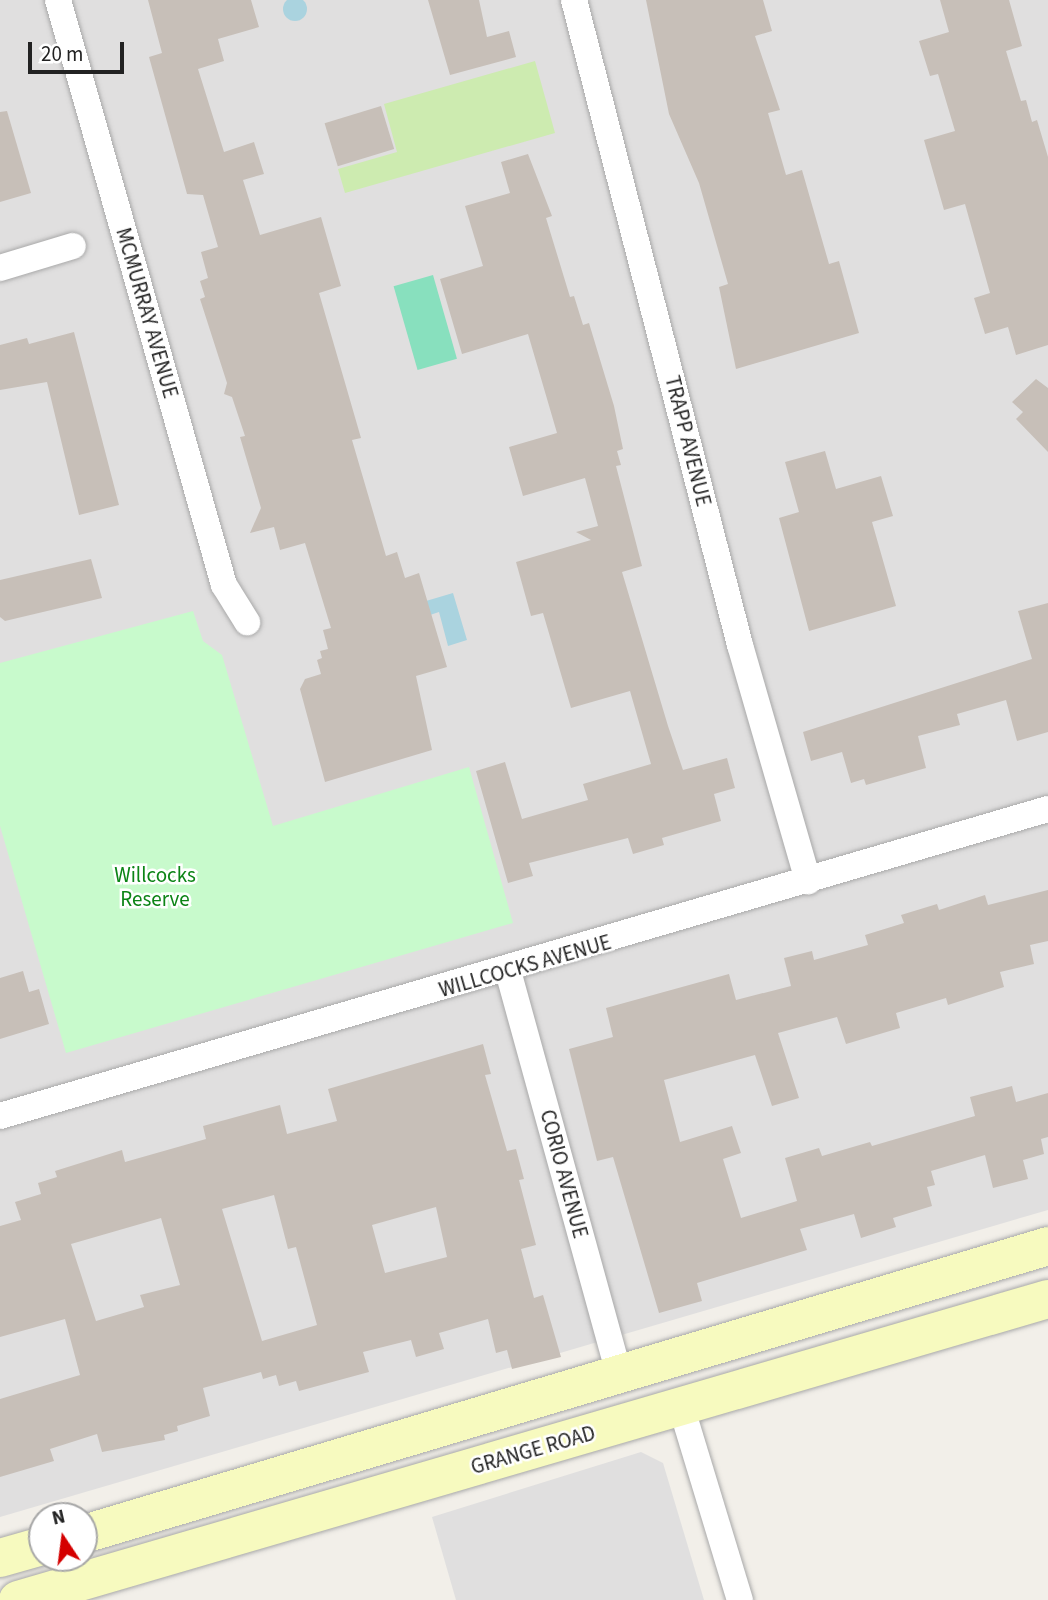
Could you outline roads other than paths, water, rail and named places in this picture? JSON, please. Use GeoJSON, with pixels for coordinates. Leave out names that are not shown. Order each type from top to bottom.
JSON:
{"type":"FeatureCollection","features":[{"type":"Feature","properties":{"kind":"main road"},"geometry":{"type":"LineString","coordinates":[[98,1530],[620,1377],[1048,1245]]}},
{"type":"Feature","properties":{"kind":"main road","name":"GRANGE ROAD"},"geometry":{"type":"LineString","coordinates":[[18,1600],[1048,1298]]}},
{"type":"Feature","properties":{"kind":"main road"},"geometry":{"type":"LineString","coordinates":[[620,1377],[681,1406]]}},
{"type":"Feature","properties":{"kind":"main road"},"geometry":{"type":"LineString","coordinates":[[0,1558],[28,1550]]}},
{"type":"Feature","properties":{"kind":"street","name":"MCMURRAY AVENUE"},"geometry":{"type":"LineString","coordinates":[[58,0],[223,585],[247,622]]}},
{"type":"Feature","properties":{"kind":"street","name":"TRAPP AVENUE"},"geometry":{"type":"LineString","coordinates":[[574,0],[740,645],[808,881]]}},
{"type":"Feature","properties":{"kind":"street"},"geometry":{"type":"LineString","coordinates":[[0,268],[73,246]]}},
{"type":"Feature","properties":{"kind":"street","name":"WILLCOCKS AVENUE"},"geometry":{"type":"LineString","coordinates":[[0,1116],[508,971],[1048,809]]}},
{"type":"Feature","properties":{"kind":"street","name":"CORIO AVENUE"},"geometry":{"type":"LineString","coordinates":[[508,971],[620,1377]]}},
{"type":"Feature","properties":{"kind":"street"},"geometry":{"type":"LineString","coordinates":[[681,1406],[740,1600]]}},
{"type":"Feature","properties":{"kind":"water"},"geometry":{"type":"Polygon","coordinates":[[[295,-3],[306,4],[307,9],[300,20],[295,21],[284,14],[283,9],[290,-2],[295,-3]]]}},
{"type":"Feature","properties":{"kind":"water"},"geometry":{"type":"Polygon","coordinates":[[[453,593],[467,640],[448,646],[439,612],[430,615],[426,601],[453,593]]]}},
{"type":"Feature","properties":{"kind":"park label","name":"Willcocks Reserve"},"geometry":{"type":"Point","coordinates":[155,887]}}]}
